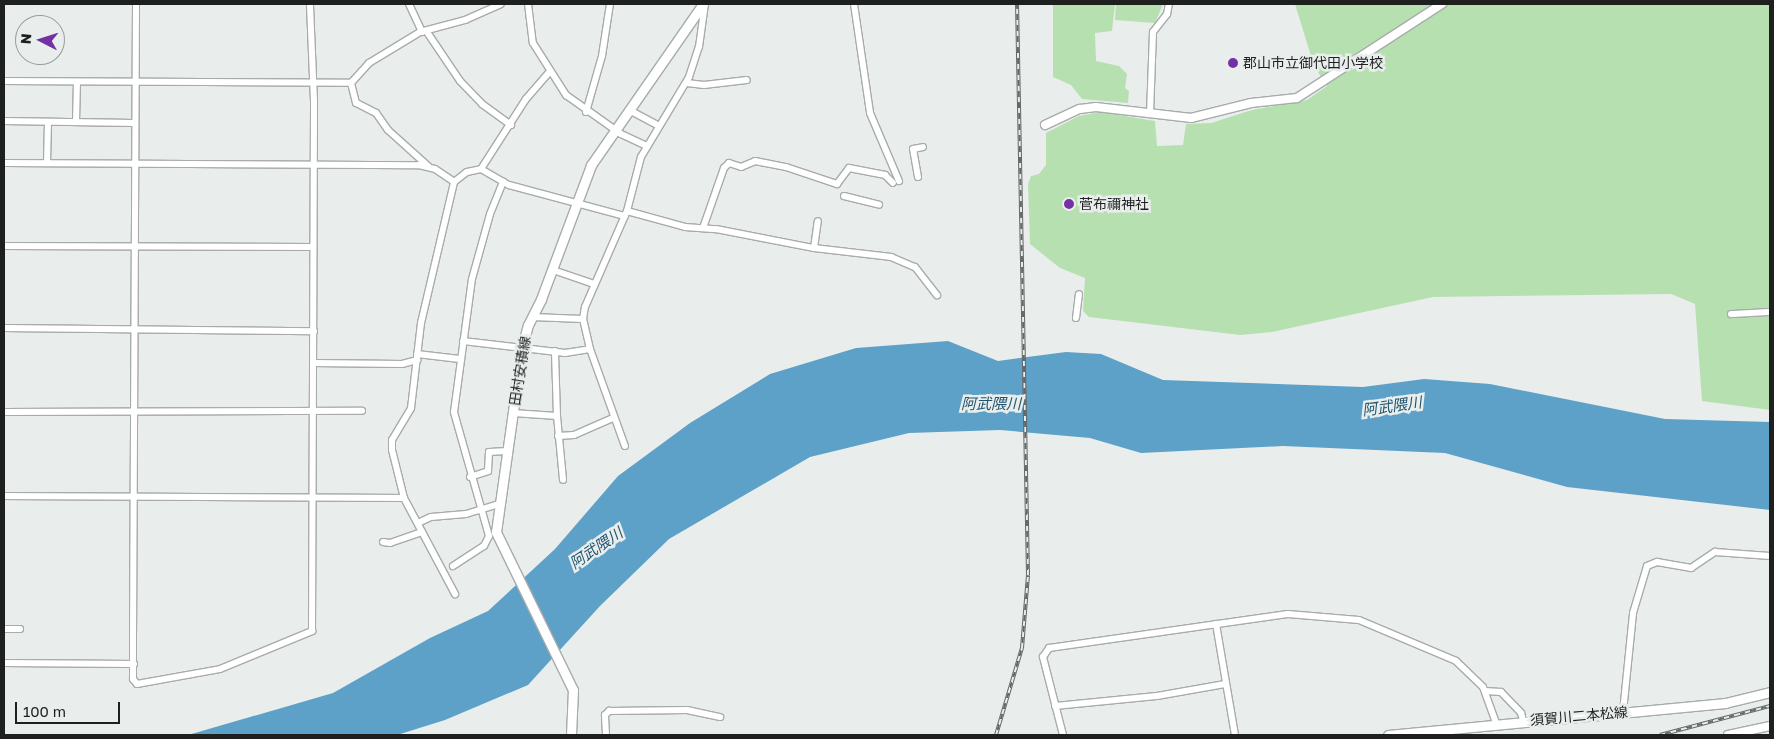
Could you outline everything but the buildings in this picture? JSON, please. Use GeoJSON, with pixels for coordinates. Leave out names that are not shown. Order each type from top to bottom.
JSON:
{"type":"FeatureCollection","features":[{"type":"Feature","properties":{"kind":"main road","name":"田村安積線"},"geometry":{"type":"LineString","coordinates":[[571,735],[574,696],[560,661],[511,570],[496,532],[498,504],[522,347],[532,316],[553,270],[591,165],[617,131],[704,4]]}},
{"type":"Feature","properties":{"kind":"main road","name":"須賀川二本松線"},"geometry":{"type":"LineString","coordinates":[[1388,735],[1523,720],[1725,703],[1770,692]]}},
{"type":"Feature","properties":{"kind":"street"},"geometry":{"type":"LineString","coordinates":[[136,4],[133,496],[134,664],[137,684],[220,670],[310,634],[314,621],[312,497],[314,83],[310,4]]}},
{"type":"Feature","properties":{"kind":"street"},"geometry":{"type":"LineString","coordinates":[[410,4],[424,32],[460,81],[482,104],[512,125]]}},
{"type":"Feature","properties":{"kind":"street"},"geometry":{"type":"LineString","coordinates":[[4,81],[351,83],[369,63],[424,32],[501,4]]}},
{"type":"Feature","properties":{"kind":"street"},"geometry":{"type":"LineString","coordinates":[[528,4],[533,43],[549,72],[566,95],[586,112],[617,131],[647,146]]}},
{"type":"Feature","properties":{"kind":"street"},"geometry":{"type":"LineString","coordinates":[[586,112],[602,56],[610,4]]}},
{"type":"Feature","properties":{"kind":"street"},"geometry":{"type":"LineString","coordinates":[[625,446],[613,418],[590,349],[583,319],[594,284],[626,213],[637,170],[647,146],[687,83],[699,47],[704,4]]}},
{"type":"Feature","properties":{"kind":"street"},"geometry":{"type":"LineString","coordinates":[[704,228],[724,168],[729,163],[741,166],[755,161],[786,167],[837,184],[845,170],[850,168],[885,175],[896,182],[870,113],[854,4]]}},
{"type":"Feature","properties":{"kind":"street"},"geometry":{"type":"LineString","coordinates":[[1150,114],[1154,32],[1167,14],[1170,4]]}},
{"type":"Feature","properties":{"kind":"street"},"geometry":{"type":"LineString","coordinates":[[1046,125],[1080,109],[1096,107],[1202,118],[1251,103],[1297,98],[1442,4]]}},
{"type":"Feature","properties":{"kind":"street"},"geometry":{"type":"LineString","coordinates":[[481,169],[512,125],[526,99],[549,72]]}},
{"type":"Feature","properties":{"kind":"street"},"geometry":{"type":"LineString","coordinates":[[687,83],[704,85],[747,80]]}},
{"type":"Feature","properties":{"kind":"street"},"geometry":{"type":"LineString","coordinates":[[76,122],[77,82]]}},
{"type":"Feature","properties":{"kind":"street"},"geometry":{"type":"LineString","coordinates":[[351,83],[356,103],[376,113],[388,130],[428,166],[454,182]]}},
{"type":"Feature","properties":{"kind":"street"},"geometry":{"type":"LineString","coordinates":[[630,111],[658,126]]}},
{"type":"Feature","properties":{"kind":"street"},"geometry":{"type":"LineString","coordinates":[[4,121],[134,123]]}},
{"type":"Feature","properties":{"kind":"street"},"geometry":{"type":"LineString","coordinates":[[47,163],[48,122]]}},
{"type":"Feature","properties":{"kind":"street"},"geometry":{"type":"LineString","coordinates":[[918,177],[913,149],[923,147]]}},
{"type":"Feature","properties":{"kind":"street"},"geometry":{"type":"LineString","coordinates":[[4,163],[428,166]]}},
{"type":"Feature","properties":{"kind":"street"},"geometry":{"type":"LineString","coordinates":[[456,594],[404,498],[392,445],[394,432],[411,408],[423,312],[454,182],[467,172],[481,169],[503,182],[577,204],[685,226],[814,248],[897,259],[915,267],[937,296]]}},
{"type":"Feature","properties":{"kind":"street"},"geometry":{"type":"LineString","coordinates":[[454,566],[487,542],[489,532],[470,477],[455,424],[460,360],[473,271],[503,182]]}},
{"type":"Feature","properties":{"kind":"street"},"geometry":{"type":"LineString","coordinates":[[844,196],[879,205]]}},
{"type":"Feature","properties":{"kind":"street"},"geometry":{"type":"LineString","coordinates":[[814,248],[818,221]]}},
{"type":"Feature","properties":{"kind":"street"},"geometry":{"type":"LineString","coordinates":[[4,246],[313,247]]}},
{"type":"Feature","properties":{"kind":"street"},"geometry":{"type":"LineString","coordinates":[[553,270],[594,284]]}},
{"type":"Feature","properties":{"kind":"street"},"geometry":{"type":"LineString","coordinates":[[1076,318],[1079,294]]}},
{"type":"Feature","properties":{"kind":"street"},"geometry":{"type":"LineString","coordinates":[[1730,314],[1770,312]]}},
{"type":"Feature","properties":{"kind":"street"},"geometry":{"type":"LineString","coordinates":[[532,316],[583,319]]}},
{"type":"Feature","properties":{"kind":"street"},"geometry":{"type":"LineString","coordinates":[[4,328],[314,331]]}},
{"type":"Feature","properties":{"kind":"street"},"geometry":{"type":"LineString","coordinates":[[463,341],[555,352],[590,349]]}},
{"type":"Feature","properties":{"kind":"street"},"geometry":{"type":"LineString","coordinates":[[555,352],[556,416],[563,480]]}},
{"type":"Feature","properties":{"kind":"street"},"geometry":{"type":"LineString","coordinates":[[313,363],[402,364],[417,357],[460,360]]}},
{"type":"Feature","properties":{"kind":"street"},"geometry":{"type":"LineString","coordinates":[[4,412],[313,413],[362,411]]}},
{"type":"Feature","properties":{"kind":"street"},"geometry":{"type":"LineString","coordinates":[[513,414],[556,416]]}},
{"type":"Feature","properties":{"kind":"street"},"geometry":{"type":"LineString","coordinates":[[558,436],[577,434],[613,418]]}},
{"type":"Feature","properties":{"kind":"street"},"geometry":{"type":"LineString","coordinates":[[470,477],[488,471],[489,452],[507,452]]}},
{"type":"Feature","properties":{"kind":"street"},"geometry":{"type":"LineString","coordinates":[[4,496],[404,498]]}},
{"type":"Feature","properties":{"kind":"street"},"geometry":{"type":"LineString","coordinates":[[418,524],[430,517],[466,514],[498,504]]}},
{"type":"Feature","properties":{"kind":"street"},"geometry":{"type":"LineString","coordinates":[[383,542],[390,543],[422,532]]}},
{"type":"Feature","properties":{"kind":"street"},"geometry":{"type":"LineString","coordinates":[[1623,712],[1634,609],[1646,566],[1655,562],[1690,568],[1715,552],[1770,556]]}},
{"type":"Feature","properties":{"kind":"street"},"geometry":{"type":"LineString","coordinates":[[1063,735],[1043,658],[1049,648],[1288,614],[1359,620],[1456,661],[1472,673],[1485,691],[1496,723]]}},
{"type":"Feature","properties":{"kind":"street"},"geometry":{"type":"LineString","coordinates":[[1216,624],[1235,735]]}},
{"type":"Feature","properties":{"kind":"street"},"geometry":{"type":"LineString","coordinates":[[4,629],[20,629]]}},
{"type":"Feature","properties":{"kind":"street"},"geometry":{"type":"LineString","coordinates":[[4,663],[134,664]]}},
{"type":"Feature","properties":{"kind":"street"},"geometry":{"type":"LineString","coordinates":[[1055,706],[1157,696],[1225,684]]}},
{"type":"Feature","properties":{"kind":"street"},"geometry":{"type":"LineString","coordinates":[[1485,691],[1501,692],[1521,713],[1523,720]]}},
{"type":"Feature","properties":{"kind":"street"},"geometry":{"type":"LineString","coordinates":[[606,735],[605,715],[608,711],[686,710],[720,717]]}},
{"type":"Feature","properties":{"kind":"street"},"geometry":{"type":"LineString","coordinates":[[1728,735],[1770,726]]}},
{"type":"Feature","properties":{"kind":"green space"},"geometry":{"type":"Polygon","coordinates":[[[1053,4],[1115,4],[1112,31],[1095,33],[1096,61],[1119,66],[1127,74],[1125,88],[1129,91],[1128,103],[1082,99],[1071,85],[1053,77],[1053,4]]]}},
{"type":"Feature","properties":{"kind":"green space"},"geometry":{"type":"Polygon","coordinates":[[[1116,4],[1163,4],[1155,23],[1115,20],[1116,4]]]}},
{"type":"Feature","properties":{"kind":"green space"},"geometry":{"type":"Polygon","coordinates":[[[1295,4],[1770,4],[1770,410],[1702,401],[1695,304],[1671,294],[1433,297],[1272,332],[1240,335],[1089,317],[1083,311],[1085,278],[1060,268],[1030,244],[1028,184],[1031,176],[1039,174],[1046,165],[1046,133],[1079,116],[1100,112],[1155,121],[1157,146],[1183,145],[1186,124],[1211,123],[1252,110],[1307,100],[1327,86],[1314,66],[1295,4]]]}},
{"type":"Feature","properties":{"kind":"water","name":"阿武隈川"},"geometry":{"type":"Polygon","coordinates":[[[948,341],[998,361],[1066,352],[1101,354],[1163,380],[1363,387],[1424,379],[1490,384],[1665,419],[1770,422],[1770,510],[1567,487],[1445,453],[1283,446],[1141,453],[1090,438],[1000,430],[909,433],[810,457],[669,539],[600,606],[528,685],[445,720],[397,735],[188,735],[333,693],[430,638],[488,611],[555,549],[618,476],[690,423],[770,374],[856,348],[948,341]]]}},
{"type":"Feature","properties":{"kind":"railway"},"geometry":{"type":"LineString","coordinates":[[996,735],[1022,648],[1028,575],[1017,4]]}},
{"type":"Feature","properties":{"kind":"railway"},"geometry":{"type":"LineString","coordinates":[[1660,735],[1770,706]]}},
{"type":"Feature","properties":{"kind":"place","name":"郡山市立御代田小学校"},"geometry":{"type":"Point","coordinates":[1233,63]}},
{"type":"Feature","properties":{"kind":"place","name":"菅布禰神社"},"geometry":{"type":"Point","coordinates":[1069,204]}}]}
